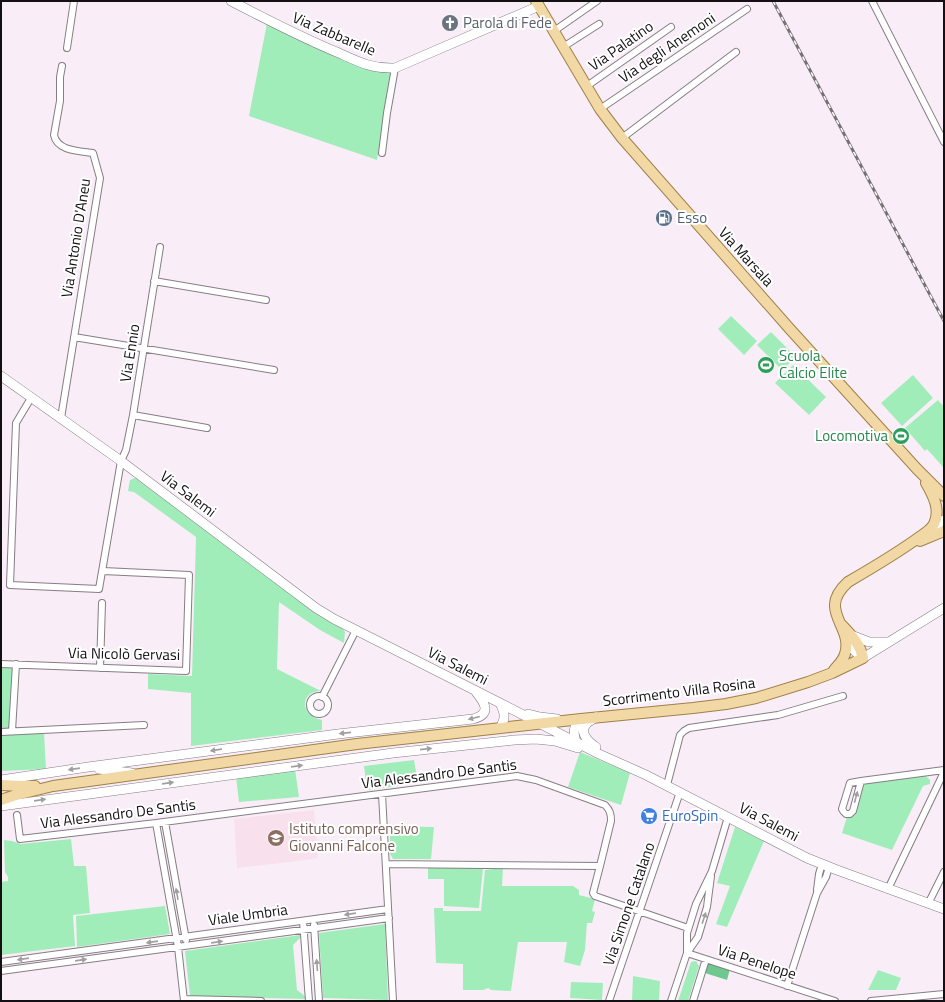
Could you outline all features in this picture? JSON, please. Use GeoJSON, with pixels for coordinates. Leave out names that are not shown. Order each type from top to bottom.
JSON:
{"type":"FeatureCollection","features":[{"type":"Feature","properties":{"kind":"main road","name":"Via Marsala"},"geometry":{"type":"LineString","coordinates":[[537,3],[600,109],[622,138],[917,470],[944,496]]}},
{"type":"Feature","properties":{"kind":"main road"},"geometry":{"type":"LineString","coordinates":[[863,658],[860,646],[849,637],[836,616],[835,602],[838,593],[848,582],[904,548],[932,528],[937,514],[936,504],[930,490],[917,470]]}},
{"type":"Feature","properties":{"kind":"main road"},"geometry":{"type":"LineString","coordinates":[[904,548],[944,531]]}},
{"type":"Feature","properties":{"kind":"main road"},"geometry":{"type":"LineString","coordinates":[[832,673],[845,654],[849,637]]}},
{"type":"Feature","properties":{"kind":"main road","name":"Scorrimento Villa Rosina"},"geometry":{"type":"LineString","coordinates":[[53,786],[357,744],[726,704],[756,698],[808,682],[832,673],[863,658]]}},
{"type":"Feature","properties":{"kind":"main road"},"geometry":{"type":"LineString","coordinates":[[1,785],[53,786]]}},
{"type":"Feature","properties":{"kind":"main road"},"geometry":{"type":"LineString","coordinates":[[1,800],[53,786]]}},
{"type":"Feature","properties":{"kind":"street"},"geometry":{"type":"LineString","coordinates":[[67,48],[74,1]]}},
{"type":"Feature","properties":{"kind":"street","name":"Via Zabbarelle"},"geometry":{"type":"LineString","coordinates":[[230,1],[293,33],[355,60],[374,67],[386,69],[395,68],[537,3]]}},
{"type":"Feature","properties":{"kind":"street"},"geometry":{"type":"LineString","coordinates":[[554,31],[597,1]]}},
{"type":"Feature","properties":{"kind":"street"},"geometry":{"type":"LineString","coordinates":[[872,1],[944,142]]}},
{"type":"Feature","properties":{"kind":"street","name":"Via degli Anemoni"},"geometry":{"type":"LineString","coordinates":[[600,109],[747,9]]}},
{"type":"Feature","properties":{"kind":"street"},"geometry":{"type":"LineString","coordinates":[[563,47],[599,24]]}},
{"type":"Feature","properties":{"kind":"street","name":"Via Palatino"},"geometry":{"type":"LineString","coordinates":[[586,86],[671,27]]}},
{"type":"Feature","properties":{"kind":"street"},"geometry":{"type":"LineString","coordinates":[[622,138],[736,52]]}},
{"type":"Feature","properties":{"kind":"street","name":"Via Antonio D'Aneu"},"geometry":{"type":"LineString","coordinates":[[61,418],[100,178],[93,153],[64,148],[59,145],[55,139],[54,134],[60,101],[60,77],[62,66]]}},
{"type":"Feature","properties":{"kind":"street"},"geometry":{"type":"LineString","coordinates":[[382,153],[395,68]]}},
{"type":"Feature","properties":{"kind":"street","name":"Via Ennio"},"geometry":{"type":"LineString","coordinates":[[31,398],[16,423],[10,584],[99,589],[122,461],[126,450],[133,415],[160,247]]}},
{"type":"Feature","properties":{"kind":"street"},"geometry":{"type":"LineString","coordinates":[[154,281],[266,300]]}},
{"type":"Feature","properties":{"kind":"street"},"geometry":{"type":"LineString","coordinates":[[74,337],[274,370]]}},
{"type":"Feature","properties":{"kind":"street","name":"Via Salemi"},"geometry":{"type":"LineString","coordinates":[[1,376],[122,461],[316,608],[334,619],[500,702],[599,754],[680,792],[807,858],[928,904],[944,908]]}},
{"type":"Feature","properties":{"kind":"street"},"geometry":{"type":"LineString","coordinates":[[133,415],[207,428]]}},
{"type":"Feature","properties":{"kind":"street"},"geometry":{"type":"LineString","coordinates":[[932,528],[944,520]]}},
{"type":"Feature","properties":{"kind":"street","name":"Via Nicolò Gervasi"},"geometry":{"type":"LineString","coordinates":[[1,664],[186,671],[189,575],[102,571]]}},
{"type":"Feature","properties":{"kind":"street"},"geometry":{"type":"LineString","coordinates":[[100,668],[102,603]]}},
{"type":"Feature","properties":{"kind":"street","name":"Scorrimento Villa Rosina"},"geometry":{"type":"LineString","coordinates":[[863,658],[944,608]]}},
{"type":"Feature","properties":{"kind":"street"},"geometry":{"type":"LineString","coordinates":[[322,697],[356,630]]}},
{"type":"Feature","properties":{"kind":"street"},"geometry":{"type":"LineString","coordinates":[[849,637],[869,642],[889,642]]}},
{"type":"Feature","properties":{"kind":"street"},"geometry":{"type":"LineString","coordinates":[[12,731],[16,664]]}},
{"type":"Feature","properties":{"kind":"street"},"geometry":{"type":"LineString","coordinates":[[1,780],[338,734],[473,719],[480,717],[484,713],[485,707],[484,701],[474,689]]}},
{"type":"Feature","properties":{"kind":"street"},"geometry":{"type":"LineString","coordinates":[[666,785],[680,735],[689,728],[778,715],[843,696]]}},
{"type":"Feature","properties":{"kind":"street"},"geometry":{"type":"LineString","coordinates":[[500,702],[504,712],[504,718],[500,728]]}},
{"type":"Feature","properties":{"kind":"street"},"geometry":{"type":"LineString","coordinates":[[514,710],[552,719],[577,719],[574,731],[576,742]]}},
{"type":"Feature","properties":{"kind":"street"},"geometry":{"type":"LineString","coordinates":[[596,717],[585,725],[583,735],[589,742],[614,760]]}},
{"type":"Feature","properties":{"kind":"street"},"geometry":{"type":"LineString","coordinates":[[1,732],[144,725]]}},
{"type":"Feature","properties":{"kind":"street"},"geometry":{"type":"LineString","coordinates":[[1,806],[393,753],[514,740],[536,739],[555,741],[599,754]]}},
{"type":"Feature","properties":{"kind":"street"},"geometry":{"type":"LineString","coordinates":[[357,744],[393,753]]}},
{"type":"Feature","properties":{"kind":"street"},"geometry":{"type":"LineString","coordinates":[[88,767],[138,774]]}},
{"type":"Feature","properties":{"kind":"street"},"geometry":{"type":"LineString","coordinates":[[860,781],[853,811],[850,814],[846,814],[842,809],[850,783],[860,781],[944,771]]}},
{"type":"Feature","properties":{"kind":"street"},"geometry":{"type":"LineString","coordinates":[[888,889],[944,771]]}},
{"type":"Feature","properties":{"kind":"street","name":"Via Alessandro De Santis"},"geometry":{"type":"LineString","coordinates":[[17,815],[20,840],[517,776],[536,780],[605,805],[609,809],[611,821],[600,866]]}},
{"type":"Feature","properties":{"kind":"street","name":"Via Simone Catalano"},"geometry":{"type":"LineString","coordinates":[[609,1001],[680,792]]}},
{"type":"Feature","properties":{"kind":"street"},"geometry":{"type":"LineString","coordinates":[[382,794],[393,1001]]}},
{"type":"Feature","properties":{"kind":"street"},"geometry":{"type":"LineString","coordinates":[[671,1001],[687,953],[698,937],[707,907],[712,871],[728,817]]}},
{"type":"Feature","properties":{"kind":"street"},"geometry":{"type":"LineString","coordinates":[[164,822],[187,946]]}},
{"type":"Feature","properties":{"kind":"street"},"geometry":{"type":"LineString","coordinates":[[156,823],[177,938],[184,1000],[200,999],[261,1001]]}},
{"type":"Feature","properties":{"kind":"street"},"geometry":{"type":"LineString","coordinates":[[386,864],[600,866],[593,893],[595,896],[688,928]]}},
{"type":"Feature","properties":{"kind":"street"},"geometry":{"type":"LineString","coordinates":[[787,986],[817,893],[826,876],[825,866]]}},
{"type":"Feature","properties":{"kind":"street"},"geometry":{"type":"LineString","coordinates":[[687,953],[688,928],[696,904],[712,871]]}},
{"type":"Feature","properties":{"kind":"street"},"geometry":{"type":"LineString","coordinates":[[928,904],[944,872]]}},
{"type":"Feature","properties":{"kind":"street"},"geometry":{"type":"LineString","coordinates":[[167,882],[175,880]]}},
{"type":"Feature","properties":{"kind":"street","name":"Viale Umbria"},"geometry":{"type":"LineString","coordinates":[[388,909],[1,962],[2,971],[389,918]]}},
{"type":"Feature","properties":{"kind":"street"},"geometry":{"type":"LineString","coordinates":[[313,919],[319,1001]]}},
{"type":"Feature","properties":{"kind":"street"},"geometry":{"type":"LineString","coordinates":[[303,921],[309,1001]]}},
{"type":"Feature","properties":{"kind":"street"},"geometry":{"type":"LineString","coordinates":[[112,947],[113,956]]}},
{"type":"Feature","properties":{"kind":"street","name":"Via Penelope"},"geometry":{"type":"LineString","coordinates":[[687,953],[835,1001]]}},
{"type":"Feature","properties":{"kind":"street"},"geometry":{"type":"LineString","coordinates":[[53,955],[54,964]]}},
{"type":"Feature","properties":{"kind":"street"},"geometry":{"type":"LineString","coordinates":[[693,1001],[706,959]]}},
{"type":"Feature","properties":{"kind":"street"},"geometry":{"type":"LineString","coordinates":[[871,1001],[944,994]]}},
{"type":"Feature","properties":{"kind":"street"},"geometry":{"type":"LineString","coordinates":[[192,1001],[200,999]]}},
{"type":"Feature","properties":{"kind":"shaded area","name":"Istituto comprensivo Giovanni Falcone"},"geometry":{"type":"Polygon","coordinates":[[[314,810],[318,858],[237,868],[234,819],[314,810]]]}},
{"type":"Feature","properties":{"kind":"green space"},"geometry":{"type":"Polygon","coordinates":[[[267,23],[331,53],[372,70],[391,72],[377,160],[249,116],[267,23]]]}},
{"type":"Feature","properties":{"kind":"green space"},"geometry":{"type":"Polygon","coordinates":[[[731,316],[757,341],[744,355],[718,329],[731,316]]]}},
{"type":"Feature","properties":{"kind":"green space"},"geometry":{"type":"Polygon","coordinates":[[[771,332],[796,357],[782,370],[757,345],[771,332]]]}},
{"type":"Feature","properties":{"kind":"green space"},"geometry":{"type":"Polygon","coordinates":[[[793,365],[826,397],[809,415],[775,383],[793,365]]]}},
{"type":"Feature","properties":{"kind":"green space"},"geometry":{"type":"Polygon","coordinates":[[[913,375],[933,398],[902,426],[881,403],[913,375]]]}},
{"type":"Feature","properties":{"kind":"green space"},"geometry":{"type":"Polygon","coordinates":[[[938,400],[944,407],[944,468],[927,449],[925,451],[905,428],[938,400]]]}},
{"type":"Feature","properties":{"kind":"green space"},"geometry":{"type":"Polygon","coordinates":[[[135,478],[327,619],[343,629],[345,632],[344,643],[320,630],[279,602],[277,669],[321,691],[314,692],[309,695],[305,704],[309,714],[314,718],[322,720],[322,730],[191,746],[191,693],[148,689],[148,674],[192,676],[196,537],[134,492],[128,491],[130,480],[135,478]]]}},
{"type":"Feature","properties":{"kind":"green space"},"geometry":{"type":"Polygon","coordinates":[[[1,667],[13,668],[11,728],[1,728],[1,667]]]}},
{"type":"Feature","properties":{"kind":"green space"},"geometry":{"type":"Polygon","coordinates":[[[44,733],[46,769],[1,771],[1,734],[44,733]]]}},
{"type":"Feature","properties":{"kind":"green space"},"geometry":{"type":"Polygon","coordinates":[[[580,752],[630,773],[621,805],[568,787],[580,752]]]}},
{"type":"Feature","properties":{"kind":"green space"},"geometry":{"type":"Polygon","coordinates":[[[414,760],[418,783],[367,790],[364,766],[414,760]]]}},
{"type":"Feature","properties":{"kind":"green space"},"geometry":{"type":"Polygon","coordinates":[[[295,769],[299,797],[239,802],[236,777],[295,769]]]}},
{"type":"Feature","properties":{"kind":"green space"},"geometry":{"type":"Polygon","coordinates":[[[925,775],[930,780],[930,784],[923,786],[892,850],[842,833],[847,817],[855,814],[863,783],[925,775]]]}},
{"type":"Feature","properties":{"kind":"green space"},"geometry":{"type":"Polygon","coordinates":[[[390,826],[434,827],[431,859],[393,859],[390,854],[390,826]]]}},
{"type":"Feature","properties":{"kind":"green space"},"geometry":{"type":"Polygon","coordinates":[[[735,827],[764,841],[727,927],[716,924],[730,886],[717,883],[735,827]]]}},
{"type":"Feature","properties":{"kind":"green space"},"geometry":{"type":"Polygon","coordinates":[[[71,839],[74,866],[86,866],[90,913],[73,915],[75,946],[1,955],[1,882],[8,881],[8,877],[5,872],[4,840],[21,844],[71,839]]]}},
{"type":"Feature","properties":{"kind":"green space"},"geometry":{"type":"Polygon","coordinates":[[[428,868],[483,868],[479,908],[444,906],[444,879],[428,879],[428,868]]]}},
{"type":"Feature","properties":{"kind":"green space"},"geometry":{"type":"Polygon","coordinates":[[[503,869],[502,886],[573,886],[579,890],[579,895],[595,899],[592,911],[595,912],[592,923],[587,923],[585,950],[580,966],[564,962],[567,942],[518,942],[511,991],[491,990],[488,988],[483,990],[463,990],[463,964],[436,963],[434,908],[443,908],[443,911],[481,911],[485,870],[503,869]]]}},
{"type":"Feature","properties":{"kind":"green space"},"geometry":{"type":"Polygon","coordinates":[[[165,906],[170,934],[77,947],[76,916],[165,906]]]}},
{"type":"Feature","properties":{"kind":"green space"},"geometry":{"type":"Polygon","coordinates":[[[385,924],[388,1000],[323,998],[319,933],[385,924]]]}},
{"type":"Feature","properties":{"kind":"green space"},"geometry":{"type":"Polygon","coordinates":[[[301,935],[301,937],[293,945],[297,990],[306,997],[306,999],[190,996],[185,951],[301,935]]]}},
{"type":"Feature","properties":{"kind":"green space"},"geometry":{"type":"Polygon","coordinates":[[[696,961],[699,966],[688,1001],[678,1001],[691,962],[696,961]]]}},
{"type":"Feature","properties":{"kind":"green space"},"geometry":{"type":"Polygon","coordinates":[[[708,962],[730,969],[727,980],[705,973],[708,962]]]}},
{"type":"Feature","properties":{"kind":"green space"},"geometry":{"type":"Polygon","coordinates":[[[878,970],[901,978],[896,990],[868,990],[878,970]]]}},
{"type":"Feature","properties":{"kind":"green space"},"geometry":{"type":"Polygon","coordinates":[[[633,976],[660,981],[659,1001],[632,1001],[633,976]]]}},
{"type":"Feature","properties":{"kind":"green space"},"geometry":{"type":"Polygon","coordinates":[[[571,982],[603,983],[602,1000],[570,998],[571,982]]]}},
{"type":"Feature","properties":{"kind":"railway"},"geometry":{"type":"LineString","coordinates":[[773,1],[944,321]]}},
{"type":"Feature","properties":{"kind":"place","name":"Parola di Fede"},"geometry":{"type":"Point","coordinates":[450,23]}},
{"type":"Feature","properties":{"kind":"place","name":"Esso"},"geometry":{"type":"Point","coordinates":[664,218]}},
{"type":"Feature","properties":{"kind":"place","name":"Scuola Calcio Elite"},"geometry":{"type":"Point","coordinates":[766,365]}},
{"type":"Feature","properties":{"kind":"place","name":"Locomotiva"},"geometry":{"type":"Point","coordinates":[901,436]}},
{"type":"Feature","properties":{"kind":"place","name":"EuroSpin"},"geometry":{"type":"Point","coordinates":[649,816]}},
{"type":"Feature","properties":{"kind":"place","name":"Istituto comprensivo Giovanni Falcone"},"geometry":{"type":"Point","coordinates":[276,838]}}]}
